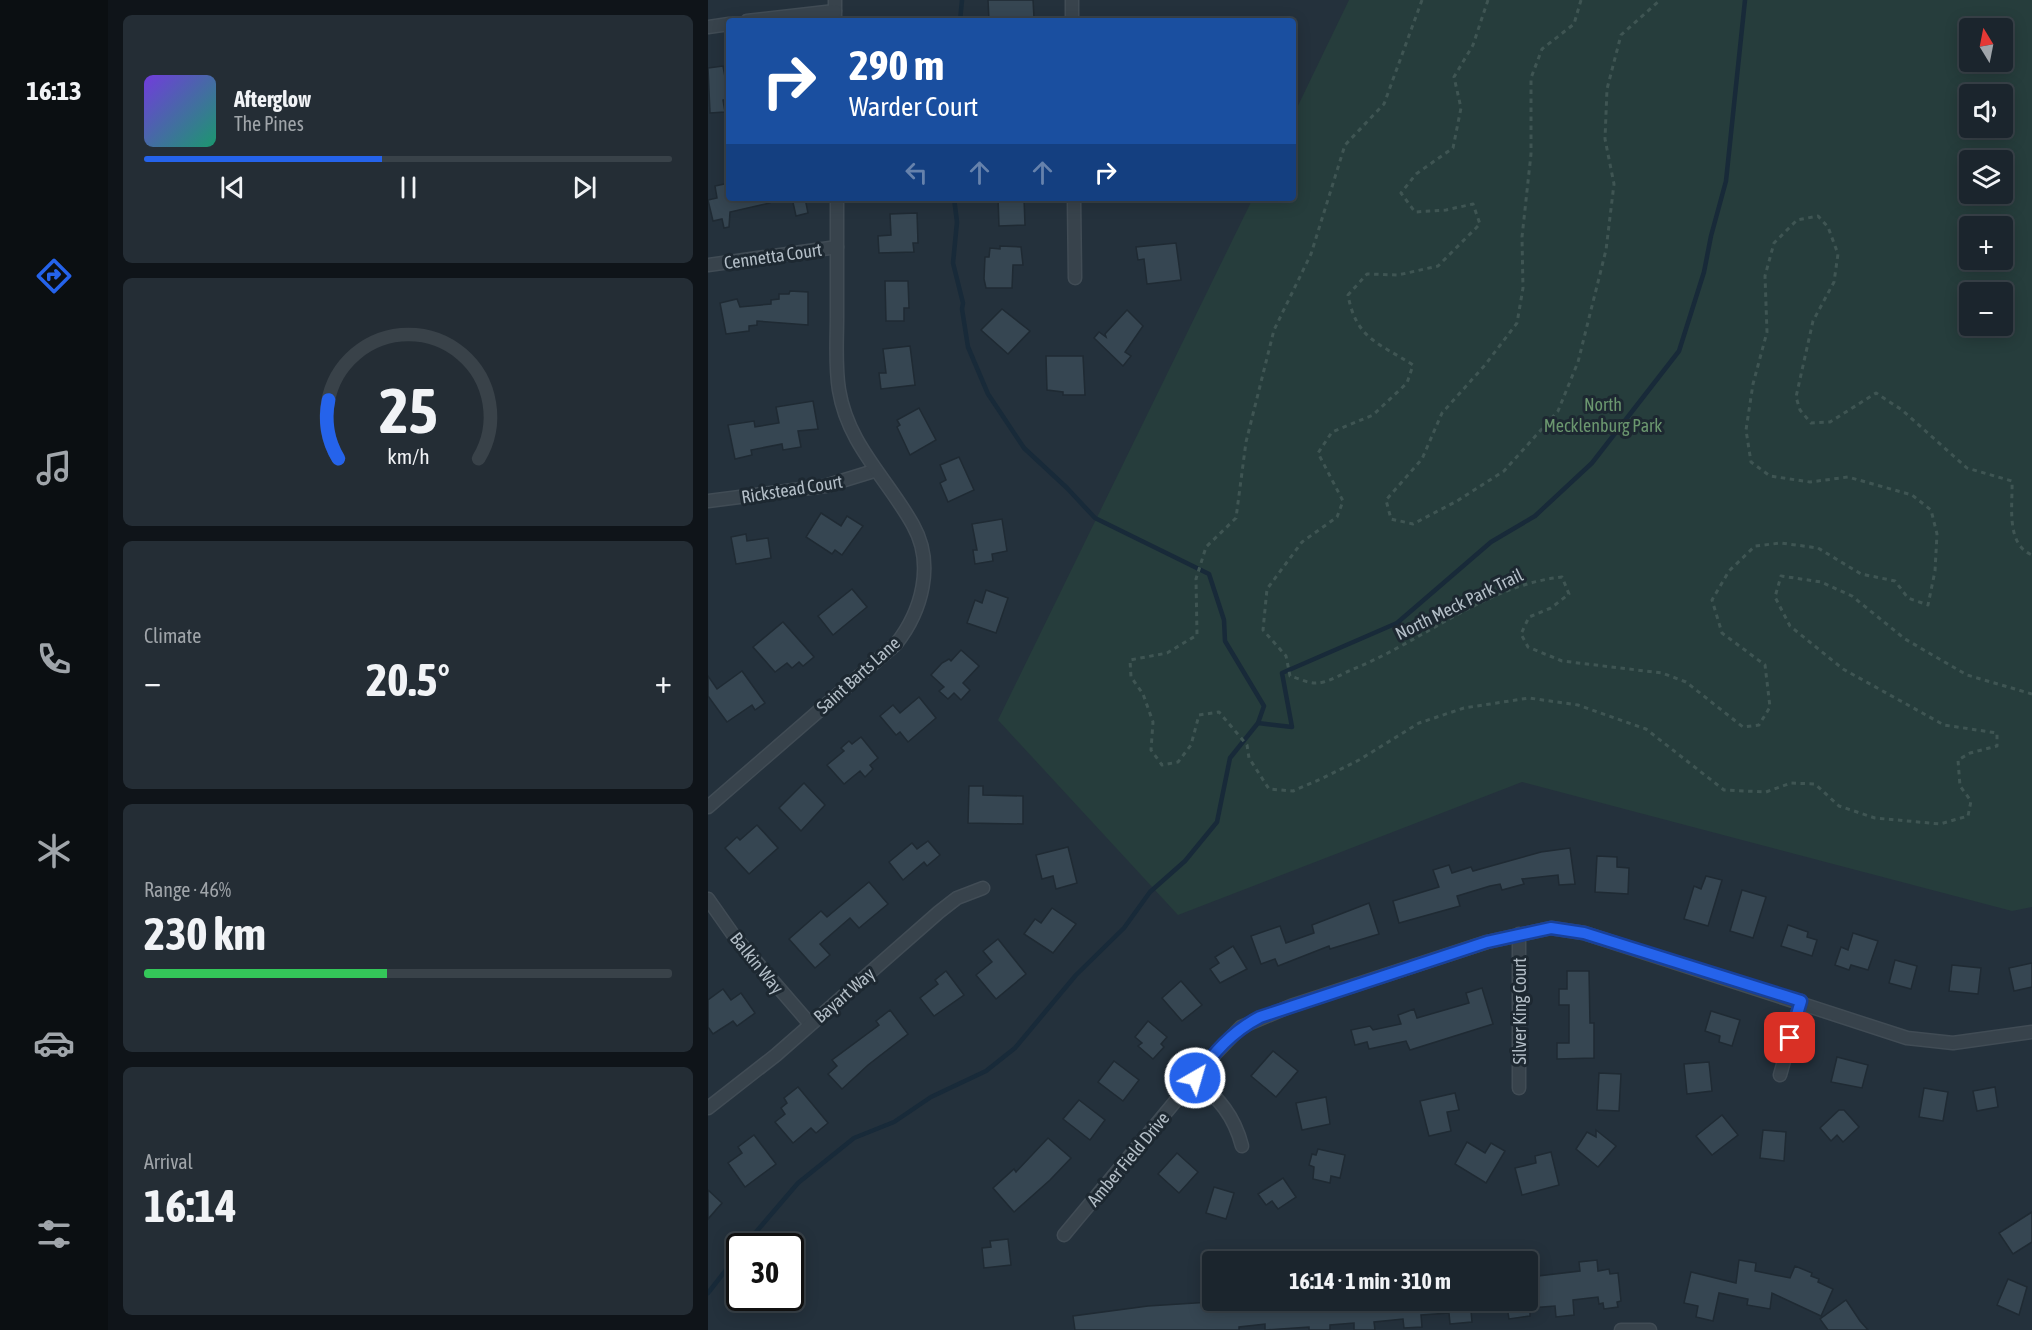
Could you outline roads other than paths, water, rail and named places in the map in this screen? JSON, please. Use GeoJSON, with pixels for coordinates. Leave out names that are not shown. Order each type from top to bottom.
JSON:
{"type":"FeatureCollection","features":[{"type":"Feature","properties":{"kind":"street"},"geometry":{"type":"LineString","coordinates":[[1072,0],[1072,18]]}},
{"type":"Feature","properties":{"kind":"street"},"geometry":{"type":"LineString","coordinates":[[773,18],[835,11]]}},
{"type":"Feature","properties":{"kind":"street"},"geometry":{"type":"LineString","coordinates":[[708,27],[726,24]]}},
{"type":"Feature","properties":{"kind":"street","name":"Saint Barts Lane"},"geometry":{"type":"LineString","coordinates":[[708,807],[896,644],[911,625],[920,606],[923,585],[920,539],[913,524],[874,471],[853,435],[839,392],[837,201]]}},
{"type":"Feature","properties":{"kind":"street"},"geometry":{"type":"LineString","coordinates":[[1074,201],[1075,278]]}},
{"type":"Feature","properties":{"kind":"street","name":"Cennetta Court"},"geometry":{"type":"LineString","coordinates":[[708,265],[837,247]]}},
{"type":"Feature","properties":{"kind":"street","name":"Rickstead Court"},"geometry":{"type":"LineString","coordinates":[[708,501],[825,486],[874,471]]}},
{"type":"Feature","properties":{"kind":"street","name":"Bayart Way"},"geometry":{"type":"LineString","coordinates":[[708,1108],[810,1024],[939,912],[957,898],[983,888]]}},
{"type":"Feature","properties":{"kind":"street","name":"Balkin Way"},"geometry":{"type":"LineString","coordinates":[[708,899],[734,936],[810,1024]]}},
{"type":"Feature","properties":{"kind":"street","name":"Amber Field Drive"},"geometry":{"type":"LineString","coordinates":[[1064,1235],[1228,1038],[1241,1027],[1260,1017],[1519,934],[1564,928],[1801,1001],[1907,1038],[1937,1043],[2032,1032]]}},
{"type":"Feature","properties":{"kind":"street","name":"Silver King Court"},"geometry":{"type":"LineString","coordinates":[[1519,934],[1519,1089]]}},
{"type":"Feature","properties":{"kind":"street"},"geometry":{"type":"LineString","coordinates":[[1780,1075],[1801,1001]]}},
{"type":"Feature","properties":{"kind":"street"},"geometry":{"type":"LineString","coordinates":[[1195,1078],[1226,1107],[1234,1119],[1242,1146]]}},
{"type":"Feature","properties":{"kind":"street"},"geometry":{"type":"LineString","coordinates":[[1621,1330],[1650,1330]]}},
{"type":"Feature","properties":{"kind":"waterway"},"geometry":{"type":"LineString","coordinates":[[960,18],[962,0]]}},
{"type":"Feature","properties":{"kind":"waterway"},"geometry":{"type":"LineString","coordinates":[[1258,723],[1292,727],[1282,673],[1397,623],[1491,542],[1535,516],[1592,463],[1679,351],[1704,272],[1726,181],[1745,0]]}},
{"type":"Feature","properties":{"kind":"waterway"},"geometry":{"type":"LineString","coordinates":[[755,1233],[798,1183],[854,1138],[894,1122],[931,1097],[986,1071],[1015,1048],[1076,975],[1124,928],[1150,892],[1185,861],[1217,822],[1230,758],[1258,723],[1264,706],[1225,641],[1224,620],[1209,574],[1095,518],[1024,448],[988,394],[968,347],[963,303],[953,263],[957,222],[954,201]]}},
{"type":"Feature","properties":{"kind":"waterway"},"geometry":{"type":"LineString","coordinates":[[708,1293],[726,1270]]}},
{"type":"Feature","properties":{"kind":"park label","name":"North Mecklenburg Park"},"geometry":{"type":"Point","coordinates":[1603,414]}}]}
